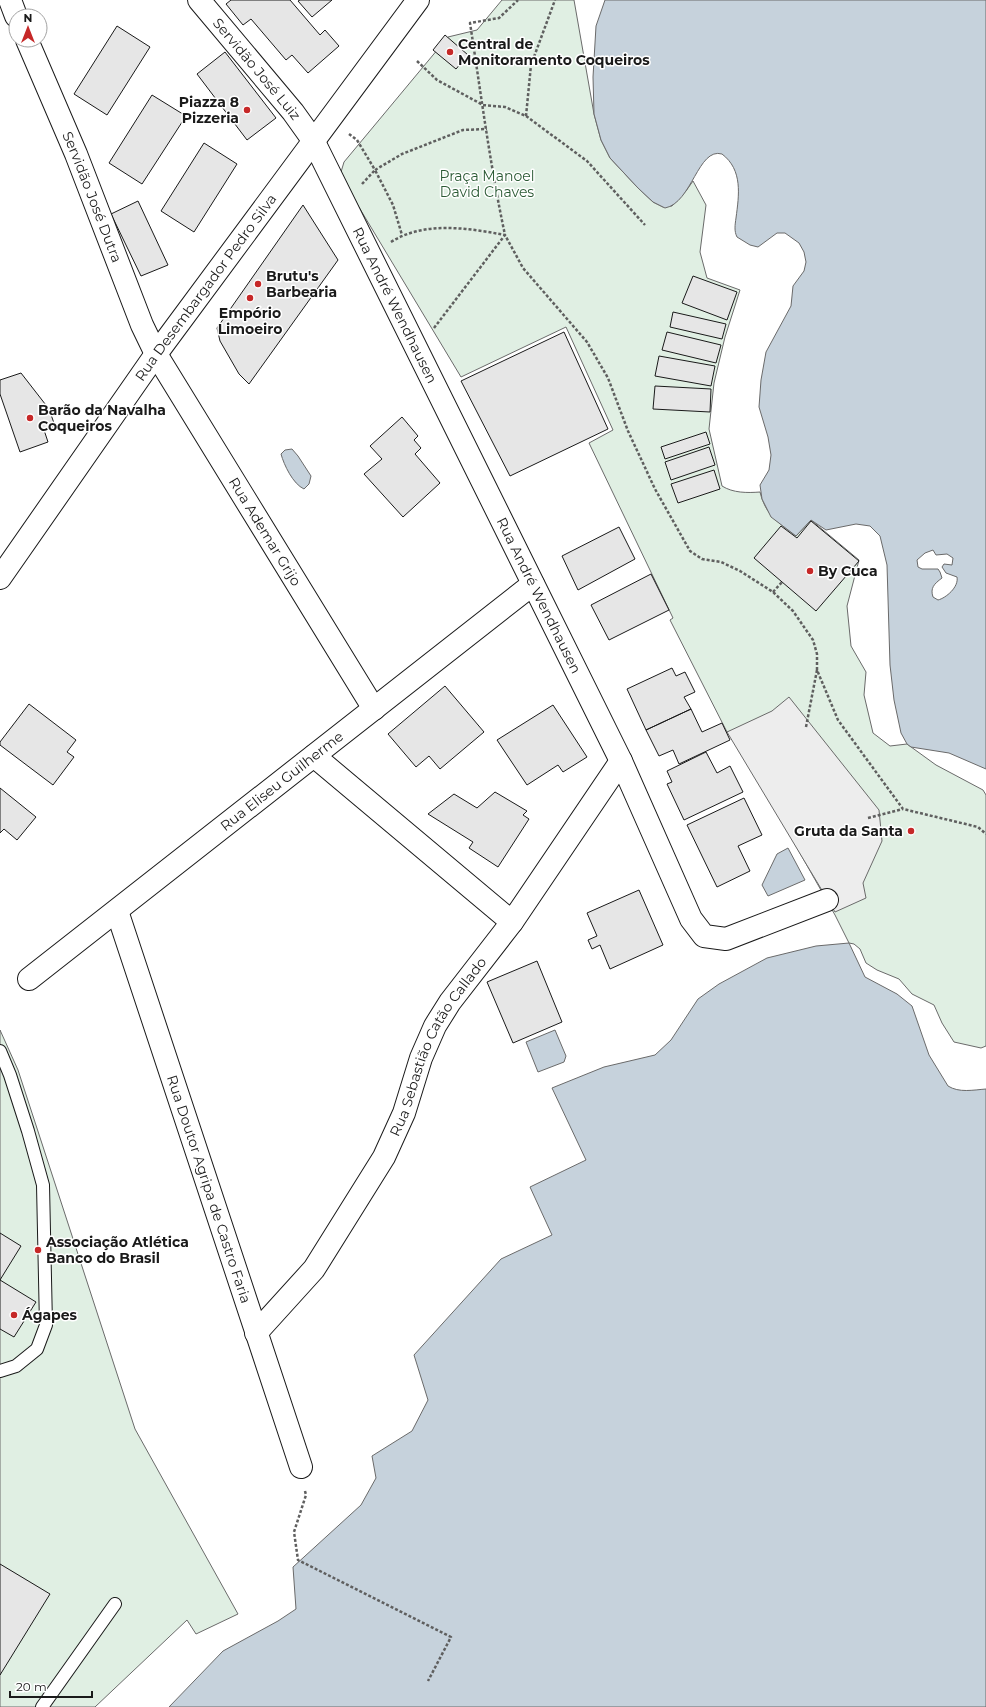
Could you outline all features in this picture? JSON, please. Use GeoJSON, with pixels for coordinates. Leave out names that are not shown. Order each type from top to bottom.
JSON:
{"type":"FeatureCollection","features":[{"type":"Feature","properties":{"kind":"street","name":"Servidão José Luiz"},"geometry":{"type":"LineString","coordinates":[[199,0],[293,112],[313,140]]}},
{"type":"Feature","properties":{"kind":"street","name":"Rua Desembargador Pedro Silva"},"geometry":{"type":"LineString","coordinates":[[0,578],[156,354],[418,0]]}},
{"type":"Feature","properties":{"kind":"street","name":"Servidão José Dutra"},"geometry":{"type":"LineString","coordinates":[[30,48],[76,154],[142,325],[156,354]]}},
{"type":"Feature","properties":{"kind":"street","name":"Rua André Wendhausen"},"geometry":{"type":"LineString","coordinates":[[313,140],[621,761],[691,919],[704,936],[726,939],[827,900]]}},
{"type":"Feature","properties":{"kind":"street","name":"Rua Ademar Grijo"},"geometry":{"type":"LineString","coordinates":[[156,354],[374,709]]}},
{"type":"Feature","properties":{"kind":"street","name":"Rua Eliseu Guilherme"},"geometry":{"type":"LineString","coordinates":[[29,979],[533,584]]}},
{"type":"Feature","properties":{"kind":"street"},"geometry":{"type":"LineString","coordinates":[[314,756],[512,922]]}},
{"type":"Feature","properties":{"kind":"street","name":"Rua Sebastião Catão Callado"},"geometry":{"type":"LineString","coordinates":[[256,1333],[314,1269],[380,1164],[404,1113],[421,1058],[435,1026],[450,1002],[512,922],[621,761]]}},
{"type":"Feature","properties":{"kind":"street","name":"Rua Doutor Agripa de Castro Faria"},"geometry":{"type":"LineString","coordinates":[[117,911],[301,1468]]}},
{"type":"Feature","properties":{"kind":"lane"},"geometry":{"type":"LineString","coordinates":[[0,1051],[10,1075],[28,1131],[43,1185],[46,1325],[37,1350],[16,1366],[0,1371]]}},
{"type":"Feature","properties":{"kind":"lane"},"geometry":{"type":"LineString","coordinates":[[42,1707],[115,1604]]}},
{"type":"Feature","properties":{"kind":"path"},"geometry":{"type":"LineString","coordinates":[[518,0],[499,18],[470,23],[487,129],[492,173],[505,235],[523,268],[587,342],[608,378],[628,431],[655,489],[690,551],[702,558],[721,562],[740,571],[773,592],[794,611],[813,640],[817,654],[817,670],[806,727]]}},
{"type":"Feature","properties":{"kind":"path"},"geometry":{"type":"LineString","coordinates":[[526,116],[531,65],[555,0]]}},
{"type":"Feature","properties":{"kind":"path"},"geometry":{"type":"LineString","coordinates":[[417,61],[437,80],[483,105],[505,107],[526,116],[587,161],[645,225]]}},
{"type":"Feature","properties":{"kind":"path"},"geometry":{"type":"LineString","coordinates":[[330,118],[357,140],[375,170],[393,205],[402,235]]}},
{"type":"Feature","properties":{"kind":"path"},"geometry":{"type":"LineString","coordinates":[[375,170],[402,154],[462,130],[487,129]]}},
{"type":"Feature","properties":{"kind":"path"},"geometry":{"type":"LineString","coordinates":[[371,256],[376,251],[402,235],[428,228],[482,231],[505,235]]}},
{"type":"Feature","properties":{"kind":"path"},"geometry":{"type":"LineString","coordinates":[[417,350],[505,235]]}},
{"type":"Feature","properties":{"kind":"path"},"geometry":{"type":"LineString","coordinates":[[773,592],[782,582]]}},
{"type":"Feature","properties":{"kind":"path"},"geometry":{"type":"LineString","coordinates":[[817,670],[838,720],[903,809]]}},
{"type":"Feature","properties":{"kind":"path"},"geometry":{"type":"LineString","coordinates":[[868,818],[903,809],[978,827],[986,834]]}},
{"type":"Feature","properties":{"kind":"path"},"geometry":{"type":"LineString","coordinates":[[301,1468],[306,1496],[294,1532],[298,1560],[451,1637],[428,1681]]}},
{"type":"Feature","properties":{"kind":"green space","name":"Praça Manoel David Chaves"},"geometry":{"type":"Polygon","coordinates":[[[502,0],[574,0],[594,114],[601,140],[610,158],[653,202],[663,207],[672,206],[693,181],[706,205],[700,252],[707,278],[740,290],[725,337],[714,383],[709,429],[722,486],[740,492],[760,492],[769,513],[796,536],[811,520],[859,560],[847,606],[851,646],[866,672],[864,695],[873,733],[890,746],[907,744],[936,765],[983,790],[986,795],[986,1046],[981,1048],[954,1042],[942,1023],[934,1005],[912,994],[899,979],[877,970],[866,963],[860,949],[854,944],[849,943],[835,915],[731,731],[727,732],[670,620],[673,618],[589,443],[613,430],[566,327],[461,377],[342,179],[341,172],[344,162],[448,37],[477,30],[502,0]]]}},
{"type":"Feature","properties":{"kind":"green space","name":"Associação Atlética Banco do Brasil"},"geometry":{"type":"Polygon","coordinates":[[[0,1030],[18,1070],[135,1429],[238,1614],[196,1634],[187,1620],[95,1707],[0,1707],[0,1030]]]}},
{"type":"Feature","properties":{"kind":"shaded area"},"geometry":{"type":"Polygon","coordinates":[[[605,0],[986,0],[986,769],[949,753],[911,747],[907,744],[901,733],[894,700],[890,665],[887,565],[880,536],[870,526],[856,524],[826,530],[811,520],[796,536],[771,517],[762,499],[760,485],[769,470],[771,455],[768,437],[759,407],[761,380],[766,352],[791,306],[793,286],[804,271],[806,262],[804,252],[799,243],[785,233],[777,233],[758,247],[750,245],[737,237],[735,228],[738,183],[729,160],[722,154],[714,154],[707,159],[682,196],[674,204],[665,208],[653,202],[610,158],[601,140],[594,114],[593,77],[596,26],[605,0]],[[933,550],[925,553],[917,560],[918,567],[922,569],[938,569],[940,572],[942,578],[932,589],[933,597],[938,600],[951,592],[956,585],[957,577],[946,573],[942,567],[944,564],[952,565],[953,558],[947,554],[936,555],[933,550]]]}},
{"type":"Feature","properties":{"kind":"shaded area"},"geometry":{"type":"Polygon","coordinates":[[[292,449],[311,476],[309,484],[304,489],[300,487],[293,479],[281,454],[285,450],[292,449]]]}},
{"type":"Feature","properties":{"kind":"shaded area"},"geometry":{"type":"Polygon","coordinates":[[[789,697],[879,810],[882,841],[863,883],[866,898],[835,912],[727,732],[772,711],[789,697]]]}},
{"type":"Feature","properties":{"kind":"shaded area"},"geometry":{"type":"Polygon","coordinates":[[[788,848],[805,880],[768,896],[762,885],[777,854],[788,848]]]}},
{"type":"Feature","properties":{"kind":"shaded area"},"geometry":{"type":"Polygon","coordinates":[[[849,943],[865,977],[897,994],[912,1006],[929,1055],[948,1086],[957,1090],[986,1089],[986,1707],[169,1707],[223,1651],[278,1621],[296,1609],[293,1567],[361,1505],[376,1478],[372,1456],[412,1431],[428,1400],[414,1355],[501,1259],[552,1235],[530,1187],[586,1160],[552,1088],[604,1067],[655,1055],[671,1040],[698,999],[719,984],[767,958],[816,946],[849,943]]]}},
{"type":"Feature","properties":{"kind":"shaded area"},"geometry":{"type":"Polygon","coordinates":[[[555,1030],[566,1056],[564,1062],[538,1072],[526,1042],[555,1030]]]}},
{"type":"Feature","properties":{"kind":"building"},"geometry":{"type":"Polygon","coordinates":[[[231,0],[290,0],[320,35],[325,30],[339,46],[308,73],[292,55],[286,60],[251,19],[243,25],[226,4],[231,0]]]}},
{"type":"Feature","properties":{"kind":"building"},"geometry":{"type":"Polygon","coordinates":[[[332,0],[312,17],[298,1],[332,0]]]}},
{"type":"Feature","properties":{"kind":"building"},"geometry":{"type":"Polygon","coordinates":[[[117,26],[150,47],[107,115],[74,94],[117,26]]]}},
{"type":"Feature","properties":{"kind":"building","name":"Central de Monitoramento Coqueiros"},"geometry":{"type":"Polygon","coordinates":[[[445,35],[468,55],[456,69],[433,50],[445,35]]]}},
{"type":"Feature","properties":{"kind":"building"},"geometry":{"type":"Polygon","coordinates":[[[225,52],[276,118],[247,140],[197,74],[225,52]]]}},
{"type":"Feature","properties":{"kind":"building"},"geometry":{"type":"Polygon","coordinates":[[[152,95],[186,116],[142,184],[109,163],[152,95]]]}},
{"type":"Feature","properties":{"kind":"building"},"geometry":{"type":"Polygon","coordinates":[[[204,143],[237,164],[194,232],[161,211],[204,143]]]}},
{"type":"Feature","properties":{"kind":"building"},"geometry":{"type":"Polygon","coordinates":[[[138,201],[168,265],[141,276],[111,214],[138,201]]]}},
{"type":"Feature","properties":{"kind":"building"},"geometry":{"type":"Polygon","coordinates":[[[303,205],[338,260],[249,384],[239,374],[220,341],[217,328],[303,205]]]}},
{"type":"Feature","properties":{"kind":"building"},"geometry":{"type":"Polygon","coordinates":[[[693,276],[737,292],[727,320],[682,303],[693,276]]]}},
{"type":"Feature","properties":{"kind":"building"},"geometry":{"type":"Polygon","coordinates":[[[673,312],[726,324],[722,339],[670,327],[673,312]]]}},
{"type":"Feature","properties":{"kind":"building"},"geometry":{"type":"Polygon","coordinates":[[[564,332],[608,429],[510,476],[461,381],[564,332]]]}},
{"type":"Feature","properties":{"kind":"building"},"geometry":{"type":"Polygon","coordinates":[[[667,332],[721,345],[716,363],[662,350],[667,332]]]}},
{"type":"Feature","properties":{"kind":"building"},"geometry":{"type":"Polygon","coordinates":[[[659,356],[715,366],[711,386],[655,376],[659,356]]]}},
{"type":"Feature","properties":{"kind":"building","name":"Barão da Navalha Coqueiros"},"geometry":{"type":"Polygon","coordinates":[[[21,373],[49,409],[55,426],[44,430],[48,442],[20,452],[0,394],[0,380],[21,373]]]}},
{"type":"Feature","properties":{"kind":"building"},"geometry":{"type":"Polygon","coordinates":[[[655,386],[711,389],[710,412],[653,409],[655,386]]]}},
{"type":"Feature","properties":{"kind":"building"},"geometry":{"type":"Polygon","coordinates":[[[402,417],[418,436],[414,440],[421,448],[415,454],[440,483],[403,517],[364,474],[382,459],[370,446],[402,417]]]}},
{"type":"Feature","properties":{"kind":"building"},"geometry":{"type":"Polygon","coordinates":[[[706,432],[710,444],[665,459],[661,447],[706,432]]]}},
{"type":"Feature","properties":{"kind":"building"},"geometry":{"type":"Polygon","coordinates":[[[709,447],[715,465],[671,480],[665,462],[709,447]]]}},
{"type":"Feature","properties":{"kind":"building"},"geometry":{"type":"Polygon","coordinates":[[[714,470],[720,489],[678,503],[671,484],[714,470]]]}},
{"type":"Feature","properties":{"kind":"building","name":"By Cuca"},"geometry":{"type":"Polygon","coordinates":[[[811,521],[859,561],[816,611],[754,558],[781,526],[797,538],[811,521]]]}},
{"type":"Feature","properties":{"kind":"building"},"geometry":{"type":"Polygon","coordinates":[[[619,527],[635,559],[578,590],[562,556],[619,527]]]}},
{"type":"Feature","properties":{"kind":"building"},"geometry":{"type":"Polygon","coordinates":[[[651,574],[669,610],[609,640],[591,605],[651,574]]]}},
{"type":"Feature","properties":{"kind":"building"},"geometry":{"type":"Polygon","coordinates":[[[672,668],[676,676],[685,672],[695,692],[684,697],[691,709],[646,730],[627,689],[672,668]]]}},
{"type":"Feature","properties":{"kind":"building"},"geometry":{"type":"Polygon","coordinates":[[[445,686],[484,732],[440,769],[429,756],[416,767],[388,734],[445,686]]]}},
{"type":"Feature","properties":{"kind":"building"},"geometry":{"type":"Polygon","coordinates":[[[29,704],[76,740],[67,752],[74,757],[53,785],[0,745],[0,742],[29,704]]]}},
{"type":"Feature","properties":{"kind":"building"},"geometry":{"type":"Polygon","coordinates":[[[553,705],[587,757],[563,772],[558,765],[527,785],[497,740],[553,705]]]}},
{"type":"Feature","properties":{"kind":"building"},"geometry":{"type":"Polygon","coordinates":[[[691,709],[702,732],[722,723],[730,740],[679,764],[673,750],[659,756],[646,730],[691,709]]]}},
{"type":"Feature","properties":{"kind":"building"},"geometry":{"type":"Polygon","coordinates":[[[706,752],[717,773],[730,766],[743,792],[684,820],[667,784],[672,782],[667,771],[706,752]]]}},
{"type":"Feature","properties":{"kind":"building"},"geometry":{"type":"Polygon","coordinates":[[[0,788],[36,817],[17,840],[4,829],[0,833],[0,788]]]}},
{"type":"Feature","properties":{"kind":"building"},"geometry":{"type":"Polygon","coordinates":[[[495,792],[527,811],[523,815],[529,819],[498,867],[469,848],[473,842],[428,814],[454,794],[477,808],[495,792]]]}},
{"type":"Feature","properties":{"kind":"building"},"geometry":{"type":"Polygon","coordinates":[[[744,798],[762,835],[738,846],[750,871],[717,887],[687,825],[744,798]]]}},
{"type":"Feature","properties":{"kind":"building"},"geometry":{"type":"Polygon","coordinates":[[[639,890],[663,945],[610,969],[600,945],[592,949],[588,940],[597,936],[587,913],[639,890]]]}},
{"type":"Feature","properties":{"kind":"building"},"geometry":{"type":"Polygon","coordinates":[[[537,961],[562,1022],[513,1043],[487,982],[537,961]]]}},
{"type":"Feature","properties":{"kind":"building","name":"Ágapes"},"geometry":{"type":"Polygon","coordinates":[[[0,1233],[21,1246],[0,1280],[0,1233]]]}},
{"type":"Feature","properties":{"kind":"building","name":"Ágapes"},"geometry":{"type":"Polygon","coordinates":[[[0,1280],[36,1302],[14,1337],[0,1329],[0,1280]]]}},
{"type":"Feature","properties":{"kind":"building"},"geometry":{"type":"Polygon","coordinates":[[[0,1564],[50,1594],[0,1675],[0,1564]]]}},
{"type":"Feature","properties":{"kind":"place","name":"Central de Monitoramento Coqueiros"},"geometry":{"type":"Point","coordinates":[450,52]}},
{"type":"Feature","properties":{"kind":"place","name":"Piazza 8 Pizzeria"},"geometry":{"type":"Point","coordinates":[247,110]}},
{"type":"Feature","properties":{"kind":"place","name":"Brutu's Barbearia"},"geometry":{"type":"Point","coordinates":[258,284]}},
{"type":"Feature","properties":{"kind":"place","name":"Empório Limoeiro"},"geometry":{"type":"Point","coordinates":[250,298]}},
{"type":"Feature","properties":{"kind":"place","name":"Barão da Navalha Coqueiros"},"geometry":{"type":"Point","coordinates":[30,418]}},
{"type":"Feature","properties":{"kind":"place","name":"By Cuca"},"geometry":{"type":"Point","coordinates":[810,571]}},
{"type":"Feature","properties":{"kind":"place","name":"Gruta da Santa"},"geometry":{"type":"Point","coordinates":[911,831]}},
{"type":"Feature","properties":{"kind":"place","name":"Associação Atlética Banco do Brasil"},"geometry":{"type":"Point","coordinates":[38,1250]}},
{"type":"Feature","properties":{"kind":"place","name":"Ágapes"},"geometry":{"type":"Point","coordinates":[14,1315]}}]}
